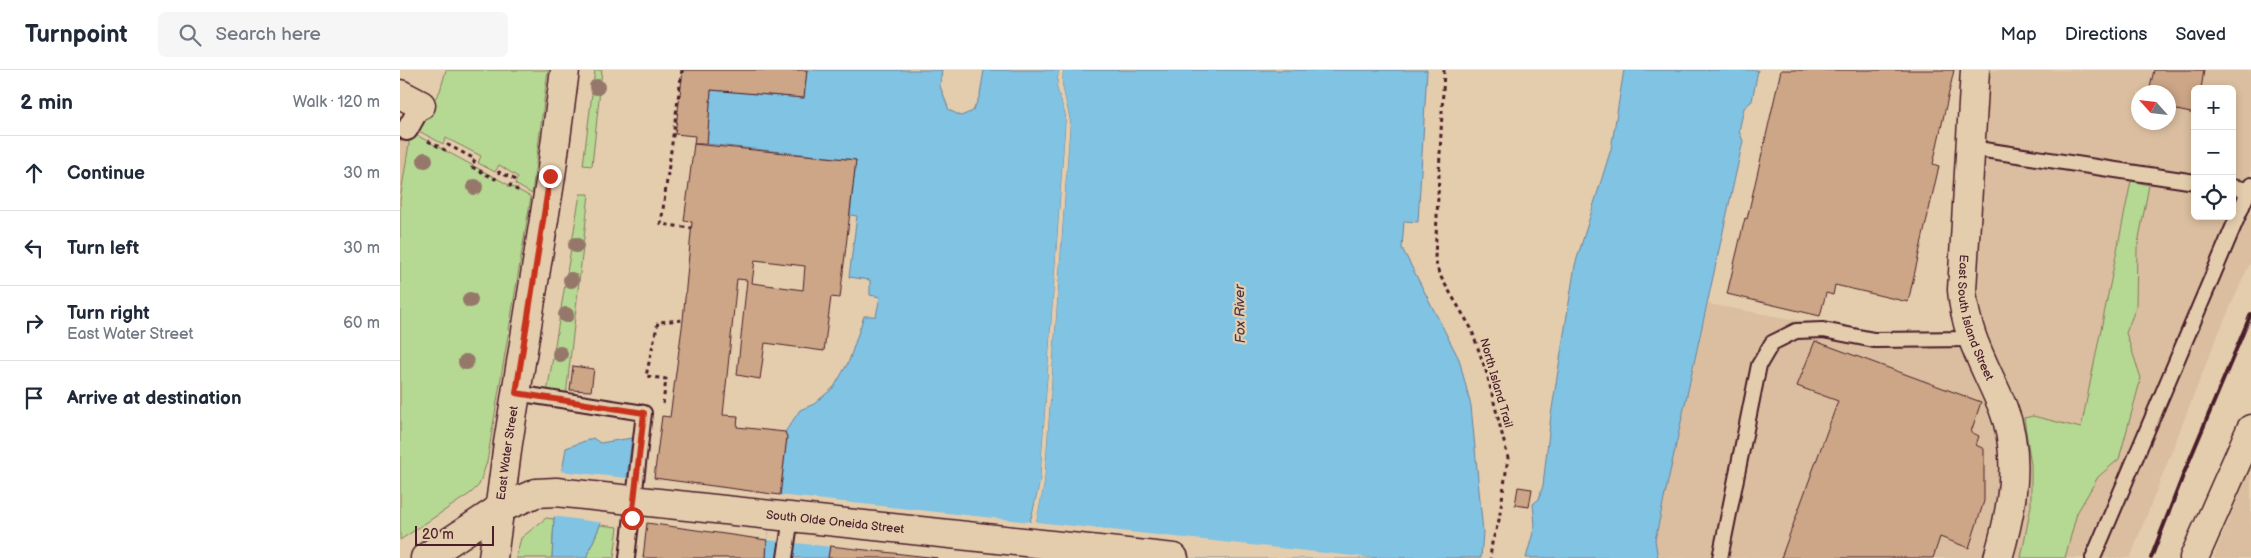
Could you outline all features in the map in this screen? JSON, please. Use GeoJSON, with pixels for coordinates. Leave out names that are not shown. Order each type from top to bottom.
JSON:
{"type":"FeatureCollection","features":[{"type":"Feature","properties":{"kind":"street","name":"East Water Street"},"geometry":{"type":"LineString","coordinates":[[493,558],[565,70]]}},
{"type":"Feature","properties":{"kind":"street","name":"East South Island Street"},"geometry":{"type":"LineString","coordinates":[[1975,70],[1962,290],[1971,339],[2004,411],[2011,444],[2013,492],[2009,522],[1998,558]]}},
{"type":"Feature","properties":{"kind":"street"},"geometry":{"type":"LineString","coordinates":[[408,130],[411,99]]}},
{"type":"Feature","properties":{"kind":"street"},"geometry":{"type":"LineString","coordinates":[[2194,558],[2251,429]]}},
{"type":"Feature","properties":{"kind":"street","name":"South Olde Oneida Street"},"geometry":{"type":"LineString","coordinates":[[425,558],[499,509],[536,493],[556,492],[1174,558]]}},
{"type":"Feature","properties":{"kind":"lane"},"geometry":{"type":"LineString","coordinates":[[1971,148],[2191,181]]}},
{"type":"Feature","properties":{"kind":"lane"},"geometry":{"type":"LineString","coordinates":[[2093,558],[2250,187],[2236,187]]}},
{"type":"Feature","properties":{"kind":"lane"},"geometry":{"type":"LineString","coordinates":[[1720,558],[1759,365],[1772,343],[1796,331],[1823,330],[1874,340],[1971,339]]}},
{"type":"Feature","properties":{"kind":"lane"},"geometry":{"type":"LineString","coordinates":[[516,393],[644,413],[628,499],[626,558]]}},
{"type":"Feature","properties":{"kind":"lane"},"geometry":{"type":"LineString","coordinates":[[781,516],[785,558]]}},
{"type":"Feature","properties":{"kind":"path"},"geometry":{"type":"LineString","coordinates":[[682,70],[662,224],[691,228]]}},
{"type":"Feature","properties":{"kind":"path","name":"North Island Trail"},"geometry":{"type":"LineString","coordinates":[[1444,70],[1435,258],[1439,274],[1471,328],[1487,374],[1508,458],[1499,520],[1492,543],[1490,558]]}},
{"type":"Feature","properties":{"kind":"path"},"geometry":{"type":"LineString","coordinates":[[445,150],[448,144],[475,159],[472,166],[496,179],[499,172],[514,179],[510,186]]}},
{"type":"Feature","properties":{"kind":"path"},"geometry":{"type":"LineString","coordinates":[[662,407],[666,379],[646,376],[658,322],[683,320]]}},
{"type":"Feature","properties":{"kind":"shaded area"},"geometry":{"type":"Polygon","coordinates":[[[1988,70],[2251,70],[2251,261],[2215,341],[2130,558],[1658,558],[1654,540],[1708,304],[1958,349],[1985,339],[1978,318],[1976,291],[1988,70]]]}},
{"type":"Feature","properties":{"kind":"shaded area"},"geometry":{"type":"Polygon","coordinates":[[[400,127],[407,130],[409,144],[400,200],[400,127]]]}},
{"type":"Feature","properties":{"kind":"shaded area"},"geometry":{"type":"Polygon","coordinates":[[[2251,467],[2251,558],[2213,558],[2251,467]]]}},
{"type":"Feature","properties":{"kind":"green space"},"geometry":{"type":"Polygon","coordinates":[[[446,70],[548,70],[532,194],[515,184],[518,177],[499,165],[495,172],[478,163],[481,156],[446,138],[443,144],[415,129],[440,91],[446,70]]]}},
{"type":"Feature","properties":{"kind":"green space"},"geometry":{"type":"Polygon","coordinates":[[[595,70],[602,70],[592,166],[583,165],[595,70]]]}},
{"type":"Feature","properties":{"kind":"green space"},"geometry":{"type":"Polygon","coordinates":[[[407,130],[531,197],[487,462],[479,485],[471,493],[400,540],[400,200],[409,144],[407,130]]]}},
{"type":"Feature","properties":{"kind":"green space"},"geometry":{"type":"Polygon","coordinates":[[[2131,181],[2149,185],[2137,249],[2136,307],[2126,333],[2141,378],[2119,459],[2098,477],[2077,513],[2065,558],[2021,558],[2031,506],[2031,465],[2024,418],[2033,416],[2081,428],[2131,181]]]}},
{"type":"Feature","properties":{"kind":"green space"},"geometry":{"type":"Polygon","coordinates":[[[580,194],[589,194],[566,396],[547,393],[580,194]]]}},
{"type":"Feature","properties":{"kind":"green space"},"geometry":{"type":"Polygon","coordinates":[[[546,518],[554,519],[552,558],[516,558],[521,538],[546,518]]]}},
{"type":"Feature","properties":{"kind":"green space"},"geometry":{"type":"Polygon","coordinates":[[[600,525],[618,527],[614,558],[586,558],[600,525]]]}},
{"type":"Feature","properties":{"kind":"water"},"geometry":{"type":"Polygon","coordinates":[[[807,70],[942,70],[940,86],[949,110],[961,116],[973,111],[980,95],[984,70],[1059,70],[1057,87],[1066,116],[1040,483],[1027,534],[830,547],[828,558],[766,558],[767,540],[780,495],[787,437],[785,432],[800,410],[814,404],[834,387],[849,361],[864,316],[876,316],[880,297],[870,295],[870,280],[849,277],[857,216],[850,215],[856,160],[707,144],[711,90],[803,98],[807,70]]]}},
{"type":"Feature","properties":{"kind":"water","name":"Fox River"},"geometry":{"type":"Polygon","coordinates":[[[1063,70],[1427,70],[1418,222],[1404,221],[1402,248],[1459,359],[1471,406],[1483,532],[1481,558],[1033,558],[1033,535],[1044,484],[1070,121],[1062,85],[1063,70]]]}},
{"type":"Feature","properties":{"kind":"water"},"geometry":{"type":"Polygon","coordinates":[[[1624,70],[1758,70],[1752,101],[1744,108],[1739,131],[1743,141],[1655,540],[1658,558],[1526,558],[1535,525],[1533,504],[1539,499],[1543,485],[1551,415],[1575,265],[1611,149],[1624,70]]]}},
{"type":"Feature","properties":{"kind":"water"},"geometry":{"type":"Polygon","coordinates":[[[593,438],[600,443],[632,438],[627,478],[607,509],[586,558],[552,558],[554,519],[566,448],[593,438]]]}},
{"type":"Feature","properties":{"kind":"pier"},"geometry":{"type":"Polygon","coordinates":[[[1059,70],[1063,70],[1062,85],[1070,121],[1044,484],[1036,522],[1372,558],[1031,558],[1033,523],[1030,535],[1030,558],[936,558],[767,540],[778,495],[1031,522],[1040,483],[1066,116],[1057,87],[1059,70]]]}},
{"type":"Feature","properties":{"kind":"pier"},"geometry":{"type":"Polygon","coordinates":[[[559,471],[627,478],[626,484],[604,523],[552,516],[559,471]]]}},
{"type":"Feature","properties":{"kind":"building"},"geometry":{"type":"Polygon","coordinates":[[[683,70],[807,70],[804,98],[711,90],[707,144],[694,144],[695,136],[675,134],[683,70]]]}},
{"type":"Feature","properties":{"kind":"building"},"geometry":{"type":"Polygon","coordinates":[[[1781,70],[1954,70],[1933,164],[1939,166],[1908,302],[1835,285],[1833,295],[1826,293],[1820,316],[1727,294],[1745,218],[1747,219],[1781,70]]]}},
{"type":"Feature","properties":{"kind":"building"},"geometry":{"type":"Polygon","coordinates":[[[2154,70],[2204,70],[2202,85],[2191,85],[2191,113],[2176,110],[2176,85],[2151,85],[2154,70]]]}},
{"type":"Feature","properties":{"kind":"building"},"geometry":{"type":"Polygon","coordinates":[[[694,144],[856,160],[840,298],[831,297],[824,351],[765,343],[760,379],[737,375],[747,280],[737,279],[723,415],[738,416],[737,427],[785,432],[787,437],[780,495],[654,478],[662,416],[670,417],[683,320],[692,222],[684,221],[694,144]],[[755,260],[752,283],[803,290],[805,266],[755,260]]]}},
{"type":"Feature","properties":{"kind":"building"},"geometry":{"type":"Polygon","coordinates":[[[1815,341],[1981,402],[1971,432],[1979,436],[1976,445],[1984,449],[1984,501],[1969,548],[1940,537],[1933,558],[1781,558],[1838,401],[1797,386],[1815,341]]]}},
{"type":"Feature","properties":{"kind":"building"},"geometry":{"type":"Polygon","coordinates":[[[573,366],[594,369],[591,391],[570,390],[573,366]]]}},
{"type":"Feature","properties":{"kind":"building"},"geometry":{"type":"Polygon","coordinates":[[[1518,487],[1532,489],[1529,507],[1515,505],[1518,487]]]}},
{"type":"Feature","properties":{"kind":"building"},"geometry":{"type":"Polygon","coordinates":[[[647,523],[767,540],[766,558],[643,558],[647,523]]]}},
{"type":"Feature","properties":{"kind":"building"},"geometry":{"type":"Polygon","coordinates":[[[830,546],[938,558],[828,558],[830,546]]]}},
{"type":"Feature","properties":{"kind":"railway"},"geometry":{"type":"LineString","coordinates":[[2151,558],[2184,473],[2251,314]]}},
{"type":"Feature","properties":{"kind":"route"},"geometry":{"type":"LineString","coordinates":[[550,176],[516,393],[644,413],[632,518]]}}]}
